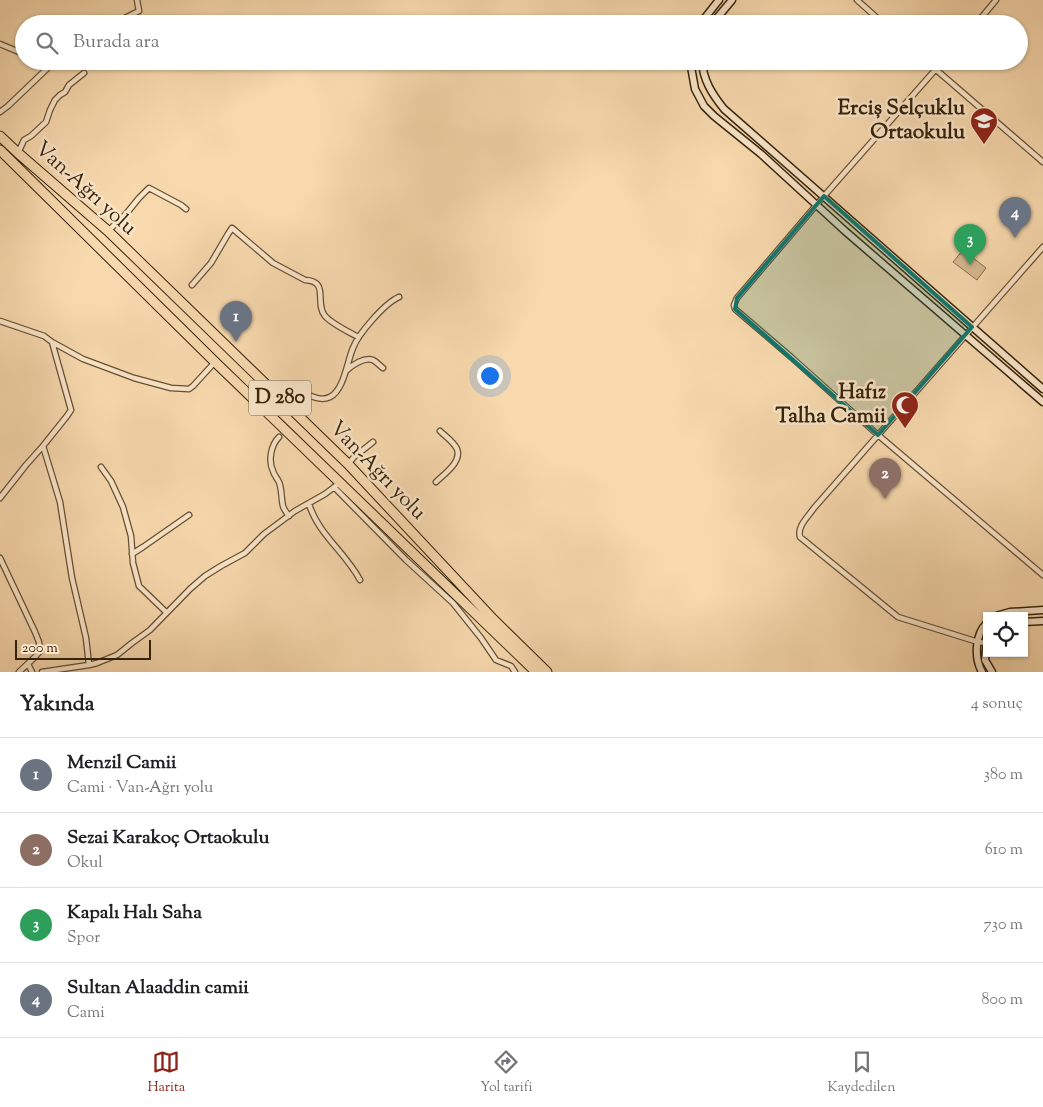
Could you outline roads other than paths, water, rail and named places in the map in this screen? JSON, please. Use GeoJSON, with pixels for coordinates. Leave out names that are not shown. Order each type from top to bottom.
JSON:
{"type":"FeatureCollection","features":[{"type":"Feature","properties":{"kind":"highway","name":"Van-Ağrı yolu"},"geometry":{"type":"LineString","coordinates":[[0,136],[108,231],[348,464],[514,644],[547,672]]}},
{"type":"Feature","properties":{"kind":"highway","name":"D 280"},"geometry":{"type":"LineString","coordinates":[[0,150],[336,484],[514,644],[536,672]]}},
{"type":"Feature","properties":{"kind":"highway"},"geometry":{"type":"LineString","coordinates":[[514,644],[529,672]]}},
{"type":"Feature","properties":{"kind":"highway"},"geometry":{"type":"LineString","coordinates":[[514,644],[555,672]]}},
{"type":"Feature","properties":{"kind":"street"},"geometry":{"type":"LineString","coordinates":[[132,15],[139,11],[136,0]]}},
{"type":"Feature","properties":{"kind":"street"},"geometry":{"type":"LineString","coordinates":[[707,15],[719,0]]}},
{"type":"Feature","properties":{"kind":"street"},"geometry":{"type":"LineString","coordinates":[[720,15],[732,0]]}},
{"type":"Feature","properties":{"kind":"street"},"geometry":{"type":"LineString","coordinates":[[857,0],[874,15]]}},
{"type":"Feature","properties":{"kind":"street"},"geometry":{"type":"LineString","coordinates":[[984,15],[996,0]]}},
{"type":"Feature","properties":{"kind":"street"},"geometry":{"type":"LineString","coordinates":[[0,44],[15,50]]}},
{"type":"Feature","properties":{"kind":"street"},"geometry":{"type":"LineString","coordinates":[[0,112],[46,70]]}},
{"type":"Feature","properties":{"kind":"street"},"geometry":{"type":"LineString","coordinates":[[692,70],[695,89],[704,106],[714,116],[761,154],[846,231],[1043,402]]}},
{"type":"Feature","properties":{"kind":"street"},"geometry":{"type":"LineString","coordinates":[[703,70],[705,81],[713,96],[724,109],[1043,389]]}},
{"type":"Feature","properties":{"kind":"street"},"geometry":{"type":"LineString","coordinates":[[1043,162],[936,70],[824,196],[737,298],[734,305],[735,309],[878,435],[1043,576]]}},
{"type":"Feature","properties":{"kind":"street"},"geometry":{"type":"LineString","coordinates":[[18,153],[24,140],[46,122],[55,100],[84,73]]}},
{"type":"Feature","properties":{"kind":"street"},"geometry":{"type":"LineString","coordinates":[[108,231],[149,188],[186,209]]}},
{"type":"Feature","properties":{"kind":"street"},"geometry":{"type":"LineString","coordinates":[[192,285],[212,263],[232,228],[273,263],[305,280],[311,280],[316,283],[320,287],[322,312],[326,317],[358,337]]}},
{"type":"Feature","properties":{"kind":"street"},"geometry":{"type":"LineString","coordinates":[[983,643],[898,617],[800,537],[799,533],[800,527],[814,508],[1043,247]]}},
{"type":"Feature","properties":{"kind":"street"},"geometry":{"type":"LineString","coordinates":[[272,390],[282,389],[300,392],[311,397],[328,398],[337,391],[341,384],[358,337],[390,302],[399,297]]}},
{"type":"Feature","properties":{"kind":"street"},"geometry":{"type":"LineString","coordinates":[[0,321],[44,336],[83,359],[134,378],[171,388],[188,389],[215,362]]}},
{"type":"Feature","properties":{"kind":"street"},"geometry":{"type":"LineString","coordinates":[[0,498],[68,416],[70,410],[52,342]]}},
{"type":"Feature","properties":{"kind":"street"},"geometry":{"type":"LineString","coordinates":[[345,372],[354,365],[369,360],[374,360],[383,368]]}},
{"type":"Feature","properties":{"kind":"street"},"geometry":{"type":"LineString","coordinates":[[436,482],[449,470],[457,459],[458,454],[456,446],[440,430]]}},
{"type":"Feature","properties":{"kind":"street"},"geometry":{"type":"LineString","coordinates":[[279,437],[273,445],[270,464],[279,482],[283,507],[289,516]]}},
{"type":"Feature","properties":{"kind":"street"},"geometry":{"type":"LineString","coordinates":[[348,464],[373,442]]}},
{"type":"Feature","properties":{"kind":"street"},"geometry":{"type":"LineString","coordinates":[[43,446],[60,502],[72,578],[86,638],[89,665]]}},
{"type":"Feature","properties":{"kind":"street"},"geometry":{"type":"LineString","coordinates":[[100,467],[111,481],[123,507],[131,536],[133,563],[139,586],[166,612]]}},
{"type":"Feature","properties":{"kind":"street"},"geometry":{"type":"LineString","coordinates":[[42,672],[89,665],[117,654],[150,630],[190,588],[205,576],[245,553],[264,534],[336,484],[406,560],[453,603],[496,660],[511,666],[515,672]]}},
{"type":"Feature","properties":{"kind":"street"},"geometry":{"type":"LineString","coordinates":[[309,504],[321,528],[356,571],[360,580]]}},
{"type":"Feature","properties":{"kind":"street"},"geometry":{"type":"LineString","coordinates":[[132,554],[189,516]]}},
{"type":"Feature","properties":{"kind":"street"},"geometry":{"type":"LineString","coordinates":[[0,558],[39,642],[40,651],[19,672]]}},
{"type":"Feature","properties":{"kind":"street"},"geometry":{"type":"LineString","coordinates":[[1010,612],[1043,610]]}},
{"type":"Feature","properties":{"kind":"street"},"geometry":{"type":"LineString","coordinates":[[1028,622],[1043,621]]}},
{"type":"Feature","properties":{"kind":"street"},"geometry":{"type":"LineString","coordinates":[[982,672],[977,654],[978,642],[983,627]]}},
{"type":"Feature","properties":{"kind":"street"},"geometry":{"type":"LineString","coordinates":[[985,657],[992,672]]}},
{"type":"Feature","properties":{"kind":"street"},"geometry":{"type":"LineString","coordinates":[[28,664],[32,672]]}},
{"type":"Feature","properties":{"kind":"place","name":"Erciş Selçuklu Ortaokulu"},"geometry":{"type":"Point","coordinates":[984,145]}},
{"type":"Feature","properties":{"kind":"place","name":"Sultan Alaaddin camii"},"geometry":{"type":"Point","coordinates":[1015,238]}},
{"type":"Feature","properties":{"kind":"place","name":"Kapalı Halı Saha"},"geometry":{"type":"Point","coordinates":[970,265]}},
{"type":"Feature","properties":{"kind":"place","name":"Menzil Camii"},"geometry":{"type":"Point","coordinates":[236,342]}},
{"type":"Feature","properties":{"kind":"place","name":"Hafız Talha Camii"},"geometry":{"type":"Point","coordinates":[905,429]}},
{"type":"Feature","properties":{"kind":"place","name":"Sezai Karakoç Ortaokulu"},"geometry":{"type":"Point","coordinates":[885,499]}}]}
